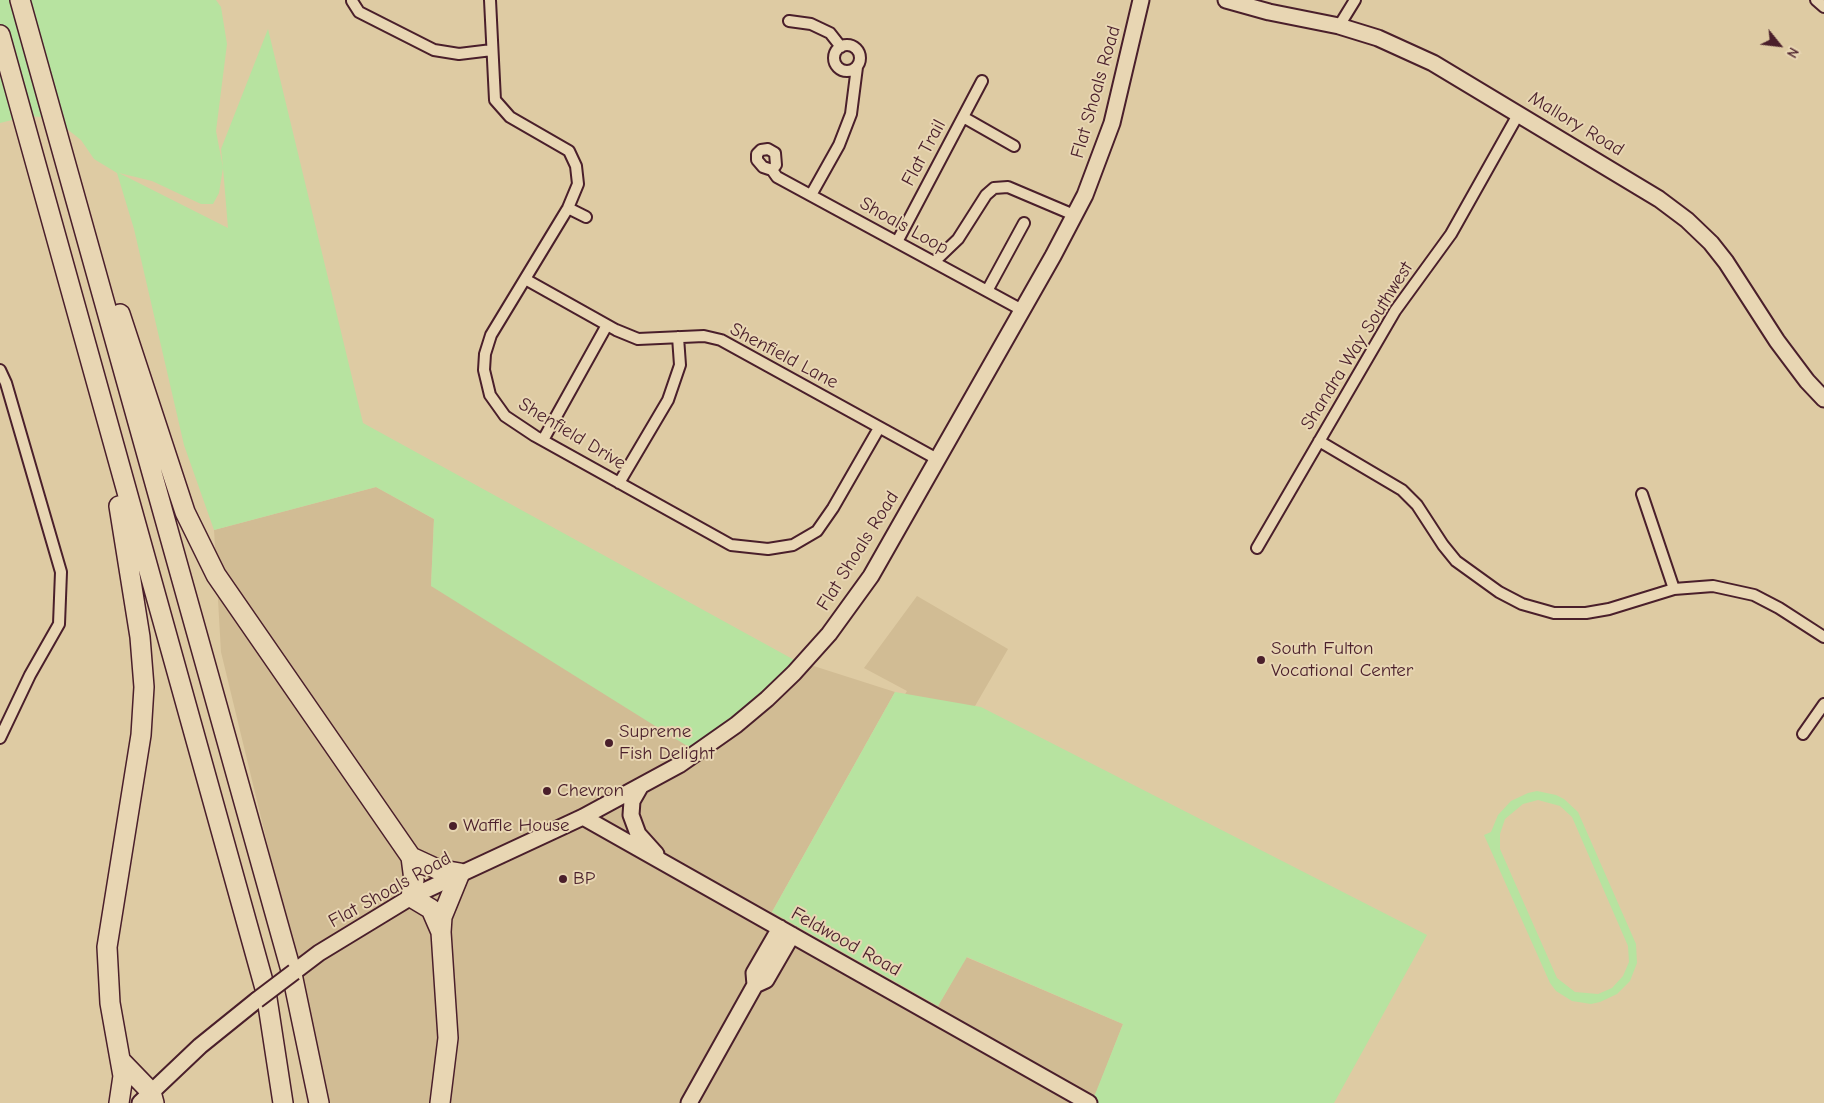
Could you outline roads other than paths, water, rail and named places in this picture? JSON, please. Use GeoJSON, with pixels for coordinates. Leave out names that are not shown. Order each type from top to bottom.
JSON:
{"type":"FeatureCollection","features":[{"type":"Feature","properties":{"kind":"highway"},"geometry":{"type":"LineString","coordinates":[[20,0],[292,974],[319,1103]]}},
{"type":"Feature","properties":{"kind":"highway"},"geometry":{"type":"LineString","coordinates":[[0,35],[266,992],[283,1103]]}},
{"type":"Feature","properties":{"kind":"highway"},"geometry":{"type":"LineString","coordinates":[[61,143],[140,369],[184,512],[216,575],[411,857],[414,880],[411,897],[423,902],[431,909],[441,932]]}},
{"type":"Feature","properties":{"kind":"highway"},"geometry":{"type":"LineString","coordinates":[[105,416],[140,637],[144,686],[141,735],[107,947],[110,1004],[116,1044],[122,1062],[123,1086],[119,1103]]}},
{"type":"Feature","properties":{"kind":"highway"},"geometry":{"type":"LineString","coordinates":[[411,857],[437,869],[460,873],[442,917],[441,932],[448,1038],[440,1103]]}},
{"type":"Feature","properties":{"kind":"highway"},"geometry":{"type":"LineString","coordinates":[[122,1062],[148,1099]]}},
{"type":"Feature","properties":{"kind":"street","name":"Shenfield Drive"},"geometry":{"type":"LineString","coordinates":[[490,0],[495,100],[510,117],[569,151],[576,166],[578,184],[568,208],[492,335],[485,354],[484,370],[490,395],[505,416],[543,440],[731,545],[768,549],[793,545],[817,531],[833,508],[879,428]]}},
{"type":"Feature","properties":{"kind":"street","name":"Flat Shoals Road"},"geometry":{"type":"LineString","coordinates":[[148,1099],[226,1024],[318,953],[411,897],[583,817],[704,749],[736,725],[794,673],[829,634],[871,576],[1074,215],[1099,161],[1112,123],[1141,0]]}},
{"type":"Feature","properties":{"kind":"street","name":"Mallory Road"},"geometry":{"type":"LineString","coordinates":[[1226,0],[1269,12],[1339,26],[1378,38],[1433,64],[1519,113],[1659,199],[1694,226],[1726,262],[1777,341],[1824,399]]}},
{"type":"Feature","properties":{"kind":"street"},"geometry":{"type":"LineString","coordinates":[[1339,26],[1355,0]]}},
{"type":"Feature","properties":{"kind":"street"},"geometry":{"type":"LineString","coordinates":[[1816,0],[1824,8]]}},
{"type":"Feature","properties":{"kind":"street"},"geometry":{"type":"LineString","coordinates":[[352,1],[359,12],[434,50],[459,54],[492,50]]}},
{"type":"Feature","properties":{"kind":"street"},"geometry":{"type":"LineString","coordinates":[[789,21],[811,24],[830,33],[842,47]]}},
{"type":"Feature","properties":{"kind":"street"},"geometry":{"type":"LineString","coordinates":[[811,195],[839,146],[851,114],[857,67],[860,58],[858,50],[850,46],[842,47],[835,56],[838,67],[850,71],[857,67]]}},
{"type":"Feature","properties":{"kind":"street","name":"Flat Trail"},"geometry":{"type":"LineString","coordinates":[[897,242],[982,81]]}},
{"type":"Feature","properties":{"kind":"street","name":"Shandra Way Southwest"},"geometry":{"type":"LineString","coordinates":[[1257,548],[1395,310],[1451,234],[1519,113]]}},
{"type":"Feature","properties":{"kind":"street"},"geometry":{"type":"LineString","coordinates":[[963,117],[1014,146]]}},
{"type":"Feature","properties":{"kind":"street","name":"Shoals Loop"},"geometry":{"type":"LineString","coordinates":[[772,170],[777,177],[1022,310]]}},
{"type":"Feature","properties":{"kind":"street"},"geometry":{"type":"LineString","coordinates":[[934,262],[958,239],[986,195],[994,188],[1008,187],[1074,215]]}},
{"type":"Feature","properties":{"kind":"street"},"geometry":{"type":"LineString","coordinates":[[568,208],[586,217]]}},
{"type":"Feature","properties":{"kind":"street"},"geometry":{"type":"LineString","coordinates":[[986,291],[1024,223]]}},
{"type":"Feature","properties":{"kind":"street","name":"Shenfield Lane"},"geometry":{"type":"LineString","coordinates":[[525,279],[607,325],[638,338],[704,336],[721,340],[937,459]]}},
{"type":"Feature","properties":{"kind":"street"},"geometry":{"type":"LineString","coordinates":[[543,440],[607,325]]}},
{"type":"Feature","properties":{"kind":"street"},"geometry":{"type":"LineString","coordinates":[[619,483],[668,400],[680,365],[678,337]]}},
{"type":"Feature","properties":{"kind":"street"},"geometry":{"type":"LineString","coordinates":[[0,370],[6,383],[61,572],[59,624],[30,675],[0,738]]}},
{"type":"Feature","properties":{"kind":"street"},"geometry":{"type":"LineString","coordinates":[[1319,441],[1370,469],[1402,490],[1417,505],[1443,545],[1456,561],[1499,592],[1522,604],[1554,613],[1586,613],[1609,609],[1674,588],[1713,586],[1754,595],[1779,608],[1824,637]]}},
{"type":"Feature","properties":{"kind":"street"},"geometry":{"type":"LineString","coordinates":[[1642,494],[1674,588]]}},
{"type":"Feature","properties":{"kind":"street"},"geometry":{"type":"LineString","coordinates":[[1803,734],[1824,704]]}},
{"type":"Feature","properties":{"kind":"street"},"geometry":{"type":"LineString","coordinates":[[640,786],[632,801],[631,815],[638,834],[666,864]]}},
{"type":"Feature","properties":{"kind":"street","name":"Feldwood Road"},"geometry":{"type":"LineString","coordinates":[[583,817],[1089,1103]]}},
{"type":"Feature","properties":{"kind":"street"},"geometry":{"type":"LineString","coordinates":[[689,1103],[755,985],[766,980],[786,932]]}},
{"type":"Feature","properties":{"kind":"place","name":"South Fulton Vocational Center"},"geometry":{"type":"Point","coordinates":[1261,660]}},
{"type":"Feature","properties":{"kind":"place","name":"Supreme Fish Delight"},"geometry":{"type":"Point","coordinates":[609,743]}},
{"type":"Feature","properties":{"kind":"place","name":"Chevron"},"geometry":{"type":"Point","coordinates":[547,791]}},
{"type":"Feature","properties":{"kind":"place","name":"Waffle House"},"geometry":{"type":"Point","coordinates":[453,826]}},
{"type":"Feature","properties":{"kind":"place","name":"BP"},"geometry":{"type":"Point","coordinates":[563,879]}}]}
